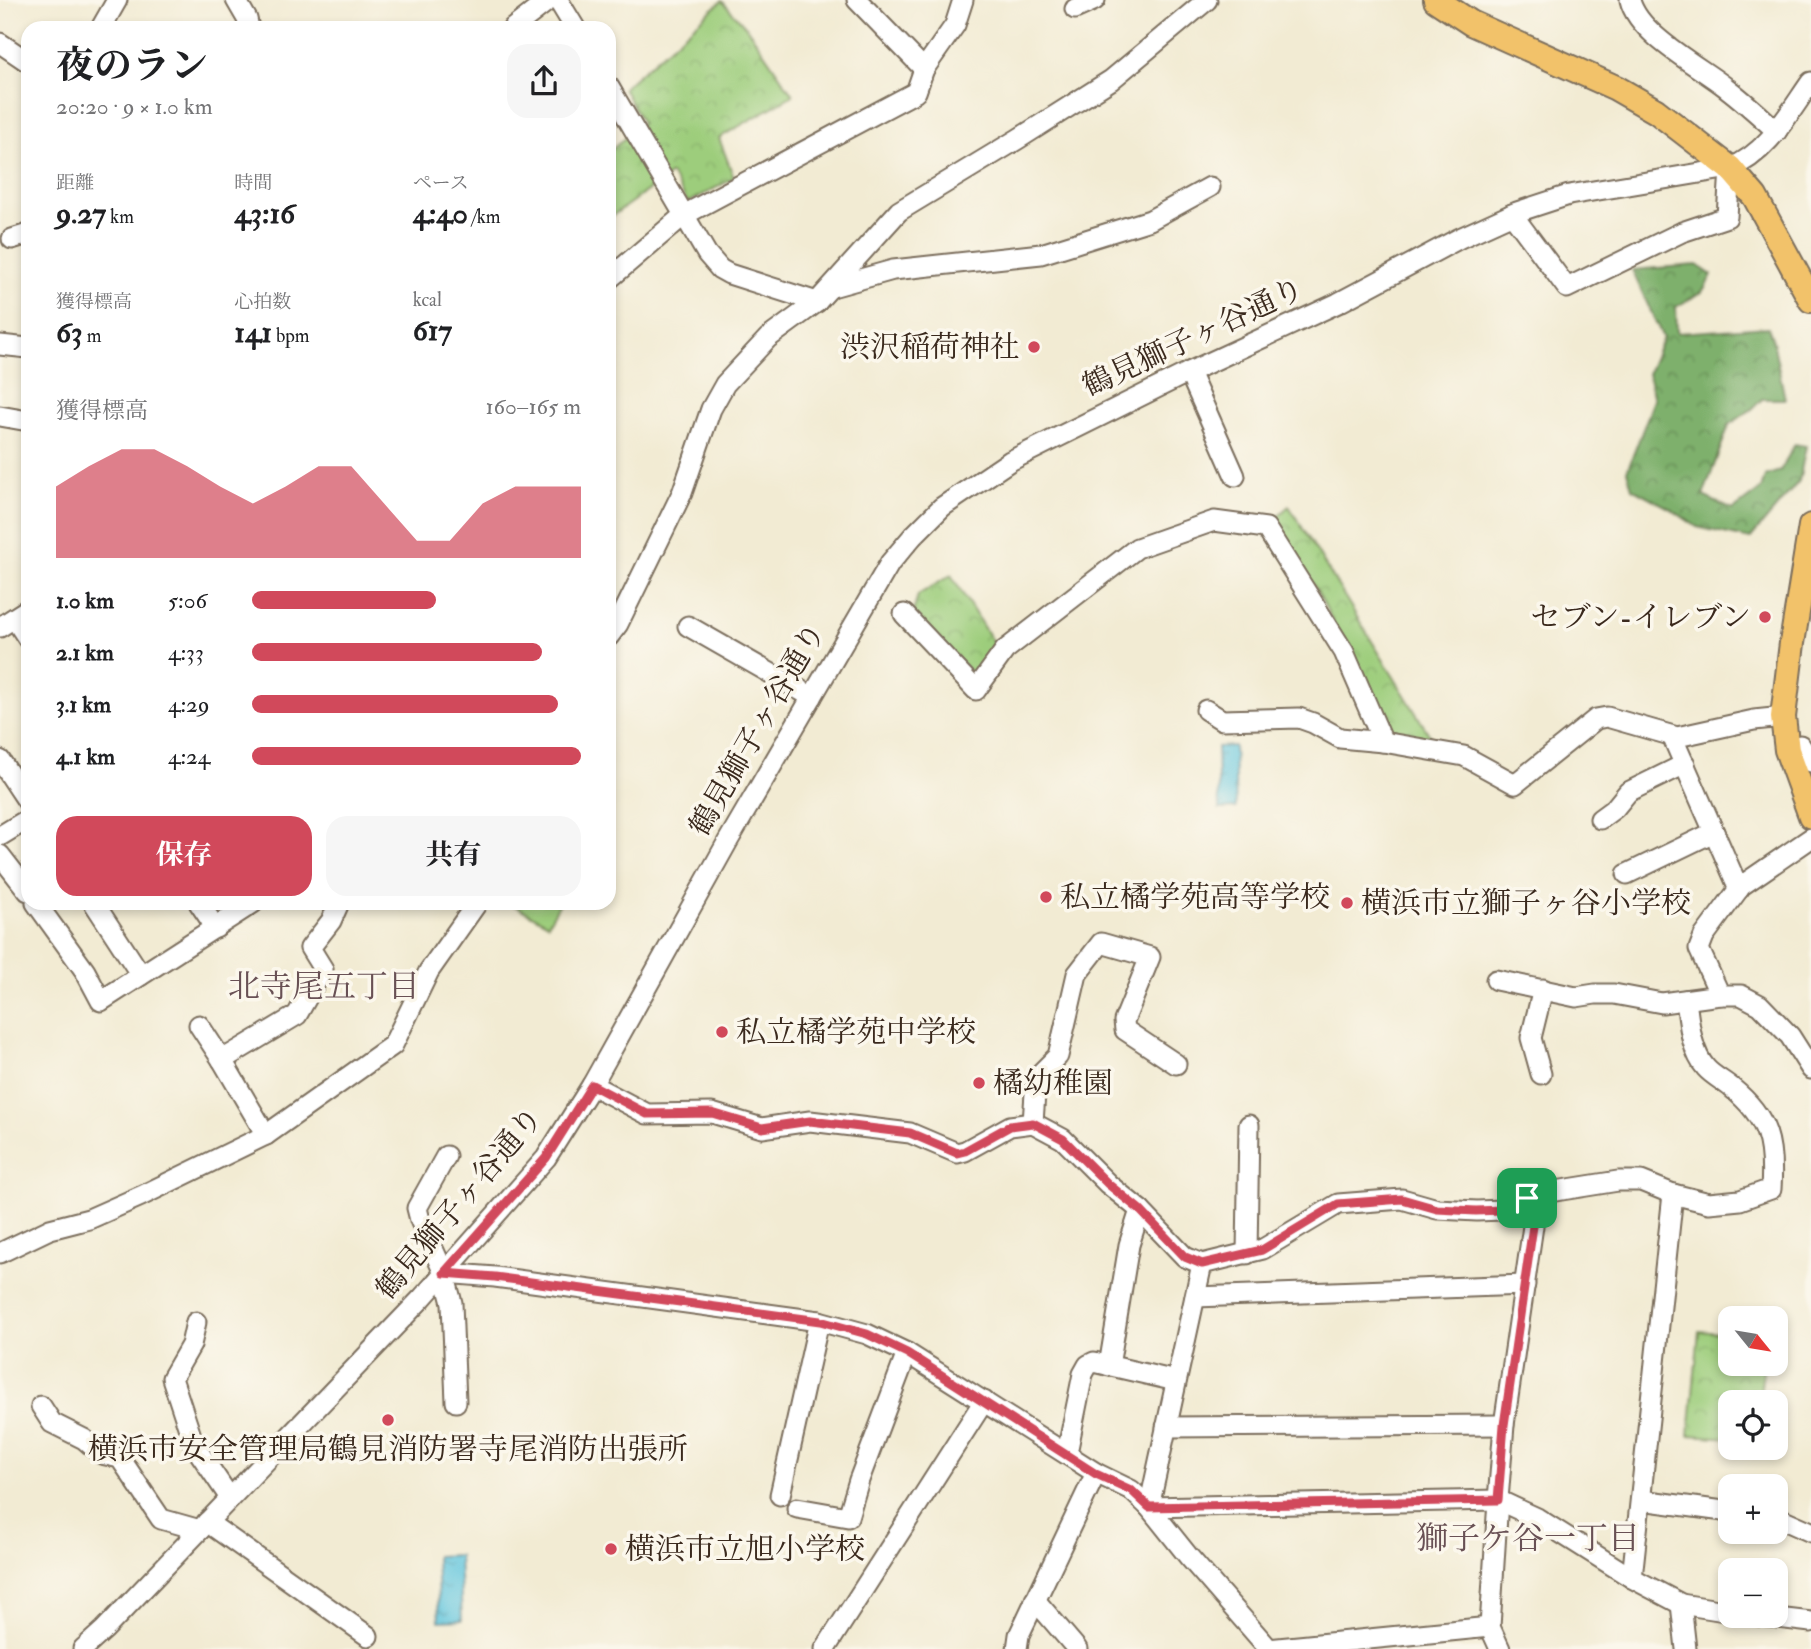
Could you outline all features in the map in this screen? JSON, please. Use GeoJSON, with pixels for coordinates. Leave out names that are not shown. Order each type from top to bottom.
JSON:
{"type":"FeatureCollection","features":[{"type":"Feature","properties":{"kind":"main road"},"geometry":{"type":"LineString","coordinates":[[1436,0],[1471,23],[1616,88],[1656,111],[1730,168],[1755,197],[1811,300]]}},
{"type":"Feature","properties":{"kind":"main road"},"geometry":{"type":"LineString","coordinates":[[1811,526],[1783,717],[1787,750],[1811,816]]}},
{"type":"Feature","properties":{"kind":"street"},"geometry":{"type":"LineString","coordinates":[[106,21],[117,0]]}},
{"type":"Feature","properties":{"kind":"street"},"geometry":{"type":"LineString","coordinates":[[236,0],[247,21]]}},
{"type":"Feature","properties":{"kind":"street"},"geometry":{"type":"LineString","coordinates":[[522,21],[549,0]]}},
{"type":"Feature","properties":{"kind":"street"},"geometry":{"type":"LineString","coordinates":[[558,0],[571,21]]}},
{"type":"Feature","properties":{"kind":"street"},"geometry":{"type":"LineString","coordinates":[[857,0],[924,69]]}},
{"type":"Feature","properties":{"kind":"street"},"geometry":{"type":"LineString","coordinates":[[616,270],[684,215],[916,92],[924,69],[955,25],[963,0]]}},
{"type":"Feature","properties":{"kind":"street"},"geometry":{"type":"LineString","coordinates":[[1075,9],[1095,0]]}},
{"type":"Feature","properties":{"kind":"street"},"geometry":{"type":"LineString","coordinates":[[616,627],[682,492],[711,409],[726,383],[768,338],[817,302],[899,211],[1111,80],[1207,0]]}},
{"type":"Feature","properties":{"kind":"street"},"geometry":{"type":"LineString","coordinates":[[1630,0],[1633,12],[1656,35],[1729,89],[1777,131]]}},
{"type":"Feature","properties":{"kind":"street"},"geometry":{"type":"LineString","coordinates":[[0,43],[21,57]]}},
{"type":"Feature","properties":{"kind":"street"},"geometry":{"type":"LineString","coordinates":[[1512,214],[1567,288],[1682,232],[1727,217],[1730,168],[1743,163],[1777,131],[1811,82]]}},
{"type":"Feature","properties":{"kind":"street"},"geometry":{"type":"LineString","coordinates":[[616,99],[707,254],[720,269],[817,302]]}},
{"type":"Feature","properties":{"kind":"street","name":"鶴見獅子ヶ谷通り"},"geometry":{"type":"LineString","coordinates":[[83,1649],[444,1273],[546,1158],[592,1085],[728,841],[890,563],[942,507],[1010,461],[1189,372],[1338,303],[1460,238],[1512,214],[1569,195],[1730,168]]}},
{"type":"Feature","properties":{"kind":"street"},"geometry":{"type":"LineString","coordinates":[[832,287],[893,270],[1041,254],[1150,220],[1210,187]]}},
{"type":"Feature","properties":{"kind":"street"},"geometry":{"type":"LineString","coordinates":[[0,345],[21,347]]}},
{"type":"Feature","properties":{"kind":"street"},"geometry":{"type":"LineString","coordinates":[[1189,372],[1235,476]]}},
{"type":"Feature","properties":{"kind":"street"},"geometry":{"type":"LineString","coordinates":[[0,416],[21,420]]}},
{"type":"Feature","properties":{"kind":"street"},"geometry":{"type":"LineString","coordinates":[[904,614],[976,690],[1005,650],[1137,548],[1214,522],[1266,528],[1344,652],[1383,742]]}},
{"type":"Feature","properties":{"kind":"street"},"geometry":{"type":"LineString","coordinates":[[688,626],[812,697]]}},
{"type":"Feature","properties":{"kind":"street"},"geometry":{"type":"LineString","coordinates":[[1206,710],[1222,720],[1299,718],[1340,738],[1383,742],[1464,756],[1515,784],[1596,719],[1607,717],[1677,737],[1754,720],[1783,717]]}},
{"type":"Feature","properties":{"kind":"street"},"geometry":{"type":"LineString","coordinates":[[1672,736],[1739,889]]}},
{"type":"Feature","properties":{"kind":"street"},"geometry":{"type":"LineString","coordinates":[[1787,750],[1800,745],[1811,762]]}},
{"type":"Feature","properties":{"kind":"street"},"geometry":{"type":"LineString","coordinates":[[0,760],[21,792]]}},
{"type":"Feature","properties":{"kind":"street"},"geometry":{"type":"LineString","coordinates":[[1600,819],[1615,808],[1628,792],[1685,764]]}},
{"type":"Feature","properties":{"kind":"street"},"geometry":{"type":"LineString","coordinates":[[1,834],[21,823]]}},
{"type":"Feature","properties":{"kind":"street"},"geometry":{"type":"LineString","coordinates":[[1628,874],[1714,832]]}},
{"type":"Feature","properties":{"kind":"street"},"geometry":{"type":"LineString","coordinates":[[1720,995],[1699,949],[1704,936],[1739,889],[1811,838]]}},
{"type":"Feature","properties":{"kind":"street"},"geometry":{"type":"LineString","coordinates":[[0,855],[21,882]]}},
{"type":"Feature","properties":{"kind":"street"},"geometry":{"type":"LineString","coordinates":[[41,910],[85,971],[101,1001],[242,910]]}},
{"type":"Feature","properties":{"kind":"street"},"geometry":{"type":"LineString","coordinates":[[99,910],[141,975]]}},
{"type":"Feature","properties":{"kind":"street"},"geometry":{"type":"LineString","coordinates":[[204,910],[215,928]]}},
{"type":"Feature","properties":{"kind":"street"},"geometry":{"type":"LineString","coordinates":[[222,1060],[297,1014],[323,969],[310,948],[331,921],[336,910]]}},
{"type":"Feature","properties":{"kind":"street"},"geometry":{"type":"LineString","coordinates":[[0,1253],[50,1229],[89,1219],[141,1196],[266,1135],[393,1045],[429,971],[472,910]]}},
{"type":"Feature","properties":{"kind":"street"},"geometry":{"type":"LineString","coordinates":[[1033,1123],[1036,1078],[1058,1056],[1077,974],[1101,943],[1150,957],[1124,1021],[1125,1030],[1176,1064]]}},
{"type":"Feature","properties":{"kind":"street"},"geometry":{"type":"LineString","coordinates":[[1496,980],[1576,997],[1614,994],[1662,1003],[1720,995],[1741,995],[1760,1005],[1790,1036],[1811,1069]]}},
{"type":"Feature","properties":{"kind":"street"},"geometry":{"type":"LineString","coordinates":[[1541,1074],[1531,1038],[1543,989]]}},
{"type":"Feature","properties":{"kind":"street"},"geometry":{"type":"LineString","coordinates":[[592,1085],[647,1114],[712,1113],[762,1128],[810,1121],[910,1133],[957,1153],[1010,1126],[1033,1123],[1063,1139],[1108,1184],[1140,1210],[1185,1257],[1202,1264],[1262,1250],[1338,1204],[1402,1199],[1437,1209],[1502,1210],[1527,1198],[1578,1186],[1618,1181],[1641,1181],[1673,1194],[1709,1203],[1740,1200],[1771,1189],[1773,1161],[1770,1137],[1763,1120],[1735,1090],[1706,1068],[1690,1029],[1686,1000]]}},
{"type":"Feature","properties":{"kind":"street"},"geometry":{"type":"LineString","coordinates":[[199,1025],[266,1135]]}},
{"type":"Feature","properties":{"kind":"street"},"geometry":{"type":"LineString","coordinates":[[1247,1254],[1249,1125]]}},
{"type":"Feature","properties":{"kind":"street"},"geometry":{"type":"LineString","coordinates":[[446,1156],[417,1208],[444,1273],[452,1303],[456,1402]]}},
{"type":"Feature","properties":{"kind":"street"},"geometry":{"type":"LineString","coordinates":[[1632,1578],[1673,1194]]}},
{"type":"Feature","properties":{"kind":"street"},"geometry":{"type":"LineString","coordinates":[[1500,1649],[1490,1627],[1504,1425],[1533,1226],[1527,1198]]}},
{"type":"Feature","properties":{"kind":"street"},"geometry":{"type":"LineString","coordinates":[[1109,1366],[1129,1245],[1140,1210]]}},
{"type":"Feature","properties":{"kind":"street"},"geometry":{"type":"LineString","coordinates":[[1149,1507],[1202,1264]]}},
{"type":"Feature","properties":{"kind":"street"},"geometry":{"type":"LineString","coordinates":[[444,1273],[495,1277],[820,1321],[867,1334],[907,1353],[1096,1474],[1131,1490],[1149,1507],[1268,1649],[1490,1627]]}},
{"type":"Feature","properties":{"kind":"street"},"geometry":{"type":"LineString","coordinates":[[1195,1297],[1525,1285]]}},
{"type":"Feature","properties":{"kind":"street"},"geometry":{"type":"LineString","coordinates":[[780,1495],[820,1321]]}},
{"type":"Feature","properties":{"kind":"street"},"geometry":{"type":"LineString","coordinates":[[196,1322],[191,1345],[172,1378],[194,1445],[230,1498]]}},
{"type":"Feature","properties":{"kind":"street"},"geometry":{"type":"LineString","coordinates":[[797,1508],[848,1517],[859,1480],[907,1353]]}},
{"type":"Feature","properties":{"kind":"street"},"geometry":{"type":"LineString","coordinates":[[1067,1453],[1087,1365],[1094,1362],[1176,1381]]}},
{"type":"Feature","properties":{"kind":"street"},"geometry":{"type":"LineString","coordinates":[[825,1649],[984,1401]]}},
{"type":"Feature","properties":{"kind":"street"},"geometry":{"type":"LineString","coordinates":[[41,1406],[52,1423],[84,1439],[101,1454],[120,1458],[161,1519],[203,1526],[368,1636]]}},
{"type":"Feature","properties":{"kind":"street"},"geometry":{"type":"LineString","coordinates":[[1166,1427],[1504,1425]]}},
{"type":"Feature","properties":{"kind":"street"},"geometry":{"type":"LineString","coordinates":[[1017,1649],[1019,1635],[1096,1474]]}},
{"type":"Feature","properties":{"kind":"street"},"geometry":{"type":"LineString","coordinates":[[1149,1507],[1498,1500],[1537,1518],[1632,1578],[1681,1604],[1718,1610]]}},
{"type":"Feature","properties":{"kind":"street"},"geometry":{"type":"LineString","coordinates":[[1641,1500],[1718,1510]]}},
{"type":"Feature","properties":{"kind":"street"},"geometry":{"type":"LineString","coordinates":[[1788,1522],[1811,1532]]}},
{"type":"Feature","properties":{"kind":"street"},"geometry":{"type":"LineString","coordinates":[[1035,1600],[1077,1649]]}},
{"type":"Feature","properties":{"kind":"street"},"geometry":{"type":"LineString","coordinates":[[1681,1604],[1686,1649]]}},
{"type":"Feature","properties":{"kind":"street"},"geometry":{"type":"LineString","coordinates":[[1788,1619],[1811,1622]]}},
{"type":"Feature","properties":{"kind":"green space"},"geometry":{"type":"Polygon","coordinates":[[[722,1],[747,28],[793,95],[719,138],[734,178],[688,203],[671,174],[616,213],[616,146],[642,123],[623,88],[722,1]]]}},
{"type":"Feature","properties":{"kind":"green space"},"geometry":{"type":"Polygon","coordinates":[[[1697,265],[1712,275],[1702,292],[1676,307],[1677,333],[1768,327],[1785,399],[1762,399],[1729,425],[1703,496],[1733,510],[1761,489],[1765,476],[1780,471],[1795,444],[1806,446],[1799,481],[1750,539],[1697,527],[1632,488],[1627,471],[1654,400],[1648,373],[1663,338],[1632,270],[1697,265]]]}},
{"type":"Feature","properties":{"kind":"green space"},"geometry":{"type":"Polygon","coordinates":[[[1289,506],[1433,741],[1389,734],[1319,594],[1273,520],[1289,506]]]}},
{"type":"Feature","properties":{"kind":"green space"},"geometry":{"type":"Polygon","coordinates":[[[951,575],[997,649],[976,678],[913,613],[918,595],[951,575]]]}},
{"type":"Feature","properties":{"kind":"green space"},"geometry":{"type":"Polygon","coordinates":[[[523,910],[556,910],[548,924],[523,910]]]}},
{"type":"Feature","properties":{"kind":"green space"},"geometry":{"type":"Polygon","coordinates":[[[1699,1331],[1718,1333],[1718,1376],[1762,1376],[1761,1390],[1718,1390],[1718,1437],[1689,1435],[1699,1331]]]}},
{"type":"Feature","properties":{"kind":"water"},"geometry":{"type":"Polygon","coordinates":[[[1234,746],[1236,808],[1219,809],[1217,747],[1234,746]]]}},
{"type":"Feature","properties":{"kind":"water"},"geometry":{"type":"Polygon","coordinates":[[[459,1555],[462,1620],[439,1621],[436,1556],[459,1555]]]}},
{"type":"Feature","properties":{"kind":"place","name":"渋沢稲荷神社"},"geometry":{"type":"Point","coordinates":[1034,347]}},
{"type":"Feature","properties":{"kind":"place","name":"セブン-イレブン"},"geometry":{"type":"Point","coordinates":[1765,617]}},
{"type":"Feature","properties":{"kind":"place","name":"私立橘学苑高等学校"},"geometry":{"type":"Point","coordinates":[1046,897]}},
{"type":"Feature","properties":{"kind":"place","name":"横浜市立獅子ヶ谷小学校"},"geometry":{"type":"Point","coordinates":[1347,903]}},
{"type":"Feature","properties":{"kind":"place","name":"私立橘学苑中学校"},"geometry":{"type":"Point","coordinates":[722,1032]}},
{"type":"Feature","properties":{"kind":"place","name":"橘幼稚園"},"geometry":{"type":"Point","coordinates":[979,1083]}},
{"type":"Feature","properties":{"kind":"place","name":"横浜市安全管理局鶴見消防署寺尾消防出張所"},"geometry":{"type":"Point","coordinates":[388,1420]}},
{"type":"Feature","properties":{"kind":"place","name":"横浜市立旭小学校"},"geometry":{"type":"Point","coordinates":[611,1549]}},
{"type":"Feature","properties":{"kind":"district","name":"北寺尾五丁目"},"geometry":{"type":"Point","coordinates":[324,986]}},
{"type":"Feature","properties":{"kind":"district","name":"獅子ケ谷一丁目"},"geometry":{"type":"Point","coordinates":[1528,1538]}},
{"type":"Feature","properties":{"kind":"route"},"geometry":{"type":"LineString","coordinates":[[592,1085],[647,1114],[712,1113],[762,1128],[810,1121],[910,1133],[957,1153],[1010,1126],[1033,1123],[1063,1139],[1108,1184],[1140,1210],[1185,1257],[1202,1264],[1262,1250],[1338,1204],[1402,1199],[1437,1209],[1476,1211],[1502,1210],[1527,1198],[1533,1226],[1504,1425],[1498,1500],[1149,1507],[1131,1490],[1096,1474],[907,1353],[867,1334],[820,1321],[495,1277],[444,1273],[546,1158],[592,1085]]}}]}
